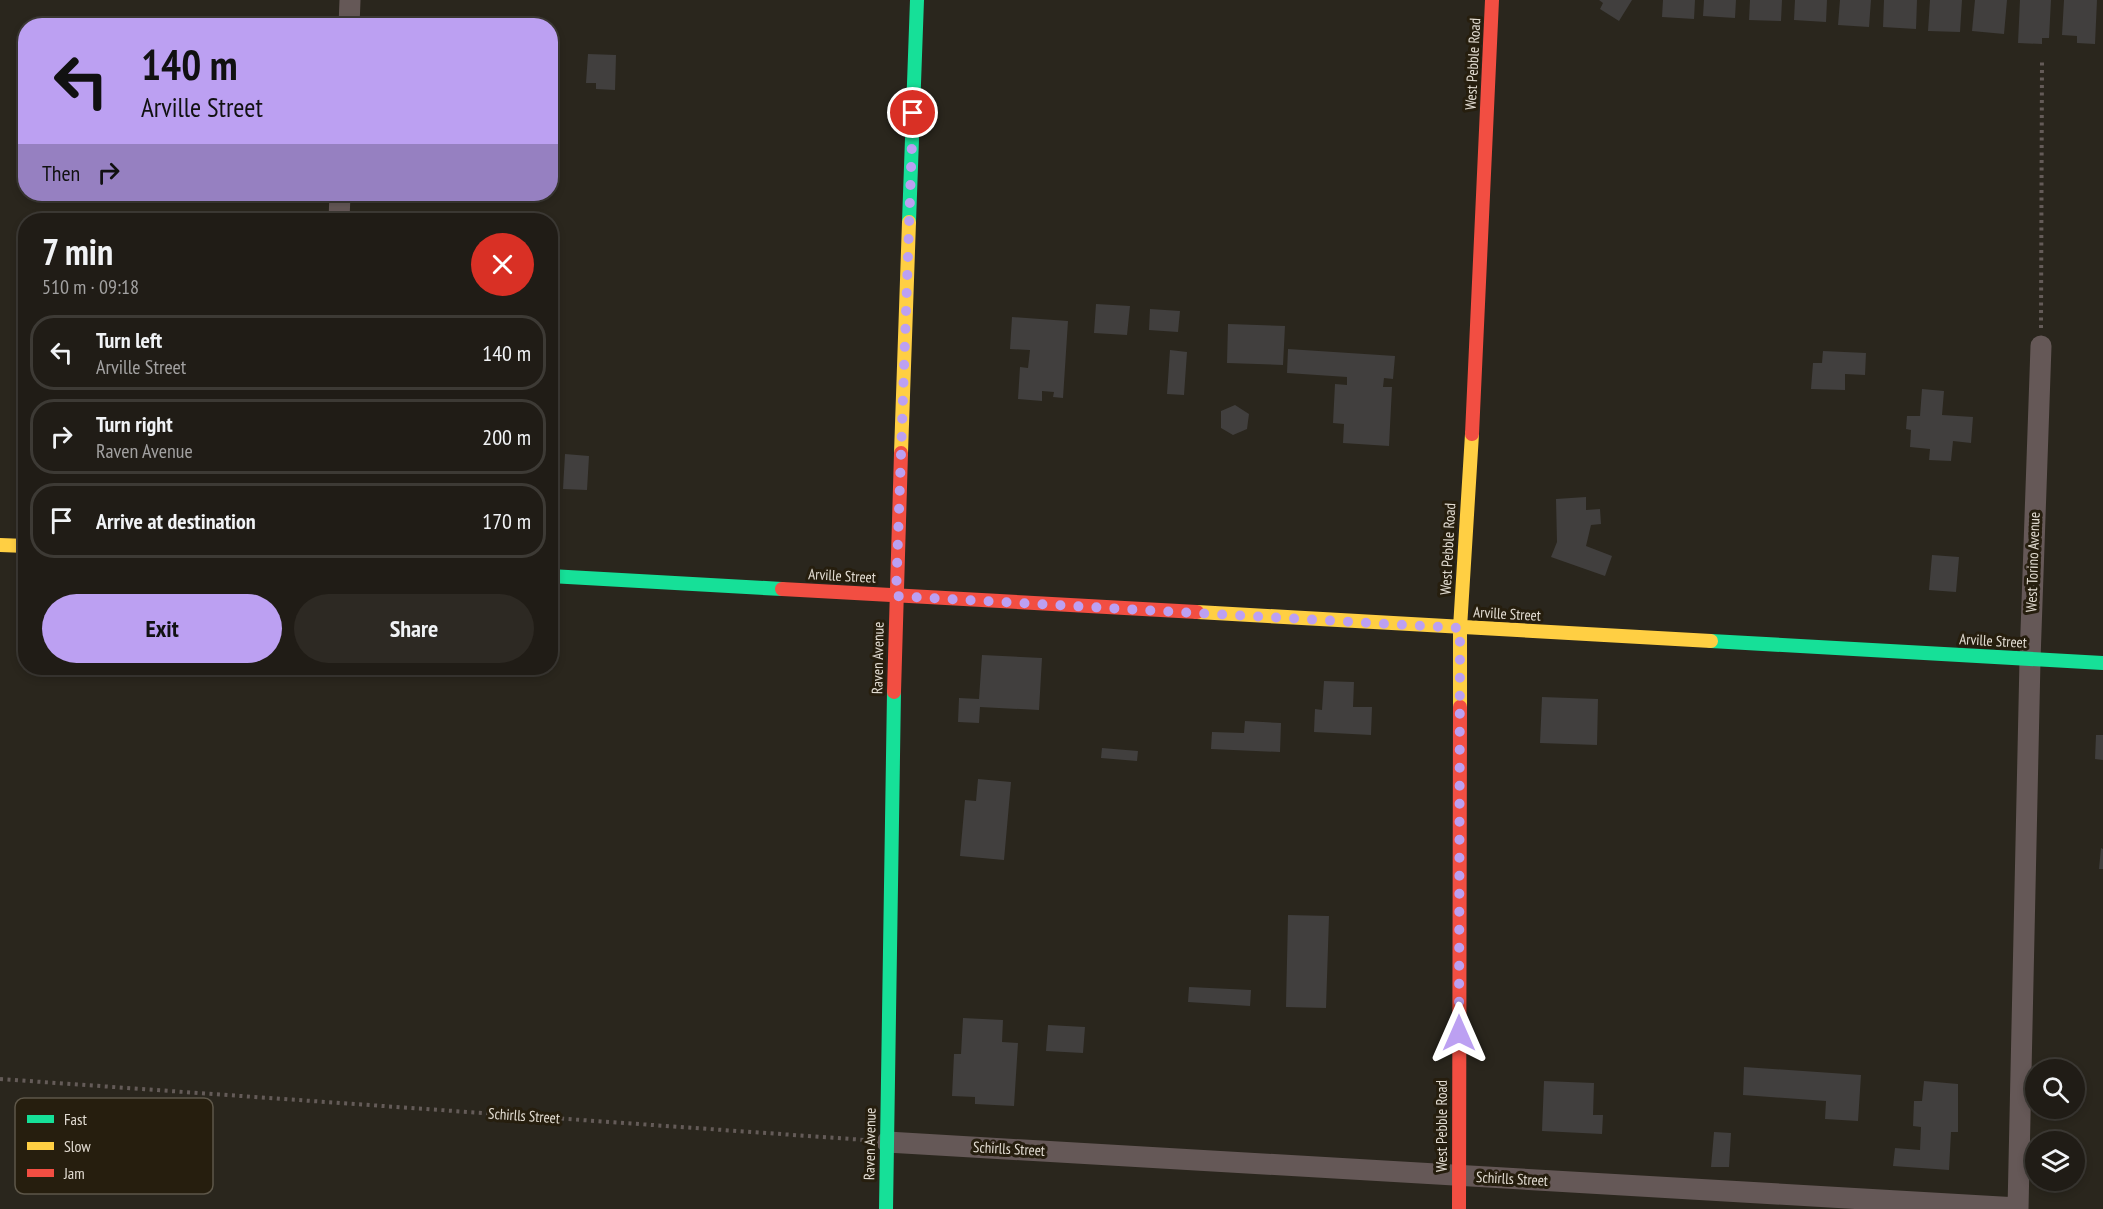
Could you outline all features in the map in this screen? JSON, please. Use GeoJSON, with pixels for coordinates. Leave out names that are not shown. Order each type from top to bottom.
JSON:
{"type":"FeatureCollection","features":[{"type":"Feature","properties":{"kind":"street"},"geometry":{"type":"LineString","coordinates":[[349,18],[350,0]]}},
{"type":"Feature","properties":{"kind":"street","name":"Raven Avenue"},"geometry":{"type":"LineString","coordinates":[[886,1209],[896,596],[917,0]]}},
{"type":"Feature","properties":{"kind":"street","name":"West Pebble Road"},"geometry":{"type":"LineString","coordinates":[[1459,1209],[1460,628],[1477,342],[1492,0]]}},
{"type":"Feature","properties":{"kind":"street","name":"West Torino Avenue"},"geometry":{"type":"LineString","coordinates":[[2018,1209],[2030,660],[2041,346]]}},
{"type":"Feature","properties":{"kind":"street"},"geometry":{"type":"LineString","coordinates":[[0,545],[18,546]]}},
{"type":"Feature","properties":{"kind":"street","name":"Arville Street"},"geometry":{"type":"LineString","coordinates":[[558,576],[2103,663]]}},
{"type":"Feature","properties":{"kind":"street","name":"Schirlls Street"},"geometry":{"type":"LineString","coordinates":[[887,1142],[2018,1209]]}},
{"type":"Feature","properties":{"kind":"path"},"geometry":{"type":"LineString","coordinates":[[2041,346],[2042,60]]}},
{"type":"Feature","properties":{"kind":"path","name":"Schirlls Street"},"geometry":{"type":"LineString","coordinates":[[0,1079],[887,1142]]}},
{"type":"Feature","properties":{"kind":"building"},"geometry":{"type":"Polygon","coordinates":[[[1599,0],[1632,0],[1619,21],[1600,9],[1603,3],[1599,0]]]}},
{"type":"Feature","properties":{"kind":"building"},"geometry":{"type":"Polygon","coordinates":[[[1663,0],[1695,0],[1694,19],[1662,17],[1663,0]]]}},
{"type":"Feature","properties":{"kind":"building"},"geometry":{"type":"Polygon","coordinates":[[[1704,0],[1736,0],[1735,18],[1703,16],[1704,0]]]}},
{"type":"Feature","properties":{"kind":"building"},"geometry":{"type":"Polygon","coordinates":[[[1750,0],[1782,0],[1781,21],[1749,20],[1750,0]]]}},
{"type":"Feature","properties":{"kind":"building"},"geometry":{"type":"Polygon","coordinates":[[[1795,0],[1827,0],[1826,22],[1794,20],[1795,0]]]}},
{"type":"Feature","properties":{"kind":"building"},"geometry":{"type":"Polygon","coordinates":[[[1840,0],[1871,0],[1869,27],[1838,25],[1840,0]]]}},
{"type":"Feature","properties":{"kind":"building"},"geometry":{"type":"Polygon","coordinates":[[[1884,0],[1917,0],[1916,29],[1883,27],[1884,0]]]}},
{"type":"Feature","properties":{"kind":"building"},"geometry":{"type":"Polygon","coordinates":[[[1930,0],[1962,0],[1960,32],[1928,31],[1930,0]]]}},
{"type":"Feature","properties":{"kind":"building"},"geometry":{"type":"Polygon","coordinates":[[[1975,0],[2007,0],[2004,34],[1972,31],[1975,0]]]}},
{"type":"Feature","properties":{"kind":"building"},"geometry":{"type":"Polygon","coordinates":[[[2020,0],[2051,0],[2049,38],[2042,38],[2042,44],[2018,43],[2020,0]]]}},
{"type":"Feature","properties":{"kind":"building"},"geometry":{"type":"Polygon","coordinates":[[[2064,0],[2097,0],[2095,44],[2077,43],[2077,36],[2062,35],[2064,0]]]}},
{"type":"Feature","properties":{"kind":"building"},"geometry":{"type":"Polygon","coordinates":[[[588,54],[616,55],[615,90],[596,89],[596,83],[586,83],[588,54]]]}},
{"type":"Feature","properties":{"kind":"building"},"geometry":{"type":"Polygon","coordinates":[[[1096,304],[1130,306],[1127,335],[1094,333],[1096,304]]]}},
{"type":"Feature","properties":{"kind":"building"},"geometry":{"type":"Polygon","coordinates":[[[1150,309],[1180,311],[1178,332],[1149,330],[1150,309]]]}},
{"type":"Feature","properties":{"kind":"building"},"geometry":{"type":"Polygon","coordinates":[[[1012,317],[1068,321],[1063,398],[1053,397],[1054,392],[1042,391],[1042,401],[1018,399],[1020,367],[1028,368],[1030,350],[1010,349],[1012,317]]]}},
{"type":"Feature","properties":{"kind":"building"},"geometry":{"type":"Polygon","coordinates":[[[1228,324],[1285,326],[1283,365],[1227,363],[1228,324]]]}},
{"type":"Feature","properties":{"kind":"building"},"geometry":{"type":"Polygon","coordinates":[[[1288,349],[1395,356],[1393,379],[1384,378],[1383,387],[1392,387],[1389,446],[1343,443],[1344,424],[1333,423],[1335,384],[1347,385],[1347,377],[1287,373],[1288,349]]]}},
{"type":"Feature","properties":{"kind":"building"},"geometry":{"type":"Polygon","coordinates":[[[1170,350],[1187,352],[1184,395],[1167,394],[1170,350]]]}},
{"type":"Feature","properties":{"kind":"building"},"geometry":{"type":"Polygon","coordinates":[[[1823,351],[1866,353],[1865,375],[1845,374],[1845,390],[1811,389],[1813,363],[1822,363],[1823,351]]]}},
{"type":"Feature","properties":{"kind":"building"},"geometry":{"type":"Polygon","coordinates":[[[1922,389],[1944,391],[1942,415],[1973,417],[1971,443],[1953,441],[1951,461],[1929,460],[1930,449],[1910,447],[1911,430],[1906,429],[1907,416],[1920,416],[1922,389]]]}},
{"type":"Feature","properties":{"kind":"building"},"geometry":{"type":"Polygon","coordinates":[[[1235,405],[1249,414],[1247,429],[1233,435],[1221,428],[1221,411],[1235,405]]]}},
{"type":"Feature","properties":{"kind":"building"},"geometry":{"type":"Polygon","coordinates":[[[565,454],[589,456],[587,490],[563,489],[565,454]]]}},
{"type":"Feature","properties":{"kind":"building"},"geometry":{"type":"Polygon","coordinates":[[[1586,497],[1586,510],[1600,509],[1601,524],[1591,525],[1586,546],[1612,556],[1605,576],[1551,557],[1557,542],[1556,499],[1586,497]]]}},
{"type":"Feature","properties":{"kind":"building"},"geometry":{"type":"Polygon","coordinates":[[[1932,555],[1959,557],[1956,592],[1929,590],[1932,555]]]}},
{"type":"Feature","properties":{"kind":"building"},"geometry":{"type":"Polygon","coordinates":[[[982,655],[1042,658],[1039,710],[980,707],[979,723],[958,722],[959,698],[979,699],[982,655]]]}},
{"type":"Feature","properties":{"kind":"building"},"geometry":{"type":"Polygon","coordinates":[[[1324,681],[1354,682],[1353,707],[1372,707],[1371,735],[1314,732],[1315,709],[1322,710],[1324,681]]]}},
{"type":"Feature","properties":{"kind":"building"},"geometry":{"type":"Polygon","coordinates":[[[1542,697],[1598,699],[1597,745],[1540,743],[1542,697]]]}},
{"type":"Feature","properties":{"kind":"building"},"geometry":{"type":"Polygon","coordinates":[[[1245,721],[1281,723],[1280,752],[1211,749],[1212,732],[1244,733],[1245,721]]]}},
{"type":"Feature","properties":{"kind":"building"},"geometry":{"type":"Polygon","coordinates":[[[2096,735],[2103,735],[2103,760],[2095,759],[2096,735]]]}},
{"type":"Feature","properties":{"kind":"building"},"geometry":{"type":"Polygon","coordinates":[[[1102,748],[1138,751],[1137,761],[1101,758],[1102,748]]]}},
{"type":"Feature","properties":{"kind":"building"},"geometry":{"type":"Polygon","coordinates":[[[978,779],[1011,782],[1004,860],[960,856],[965,800],[976,801],[978,779]]]}},
{"type":"Feature","properties":{"kind":"building"},"geometry":{"type":"Polygon","coordinates":[[[2101,848],[2103,849],[2103,869],[2099,869],[2101,848]]]}},
{"type":"Feature","properties":{"kind":"building"},"geometry":{"type":"Polygon","coordinates":[[[1288,915],[1329,916],[1326,1008],[1286,1007],[1288,915]]]}},
{"type":"Feature","properties":{"kind":"building"},"geometry":{"type":"Polygon","coordinates":[[[1189,987],[1251,990],[1250,1006],[1188,1002],[1189,987]]]}},
{"type":"Feature","properties":{"kind":"building"},"geometry":{"type":"Polygon","coordinates":[[[963,1018],[1003,1020],[1002,1042],[1018,1043],[1014,1106],[975,1104],[975,1097],[952,1096],[954,1054],[961,1054],[963,1018]]]}},
{"type":"Feature","properties":{"kind":"building"},"geometry":{"type":"Polygon","coordinates":[[[1048,1025],[1085,1027],[1083,1053],[1046,1051],[1048,1025]]]}},
{"type":"Feature","properties":{"kind":"building"},"geometry":{"type":"Polygon","coordinates":[[[1744,1067],[1861,1075],[1858,1121],[1825,1119],[1826,1101],[1743,1095],[1744,1067]]]}},
{"type":"Feature","properties":{"kind":"building"},"geometry":{"type":"Polygon","coordinates":[[[1544,1081],[1594,1083],[1593,1115],[1603,1115],[1602,1134],[1542,1131],[1544,1081]]]}},
{"type":"Feature","properties":{"kind":"building"},"geometry":{"type":"Polygon","coordinates":[[[1924,1081],[1958,1084],[1958,1132],[1951,1132],[1949,1170],[1893,1166],[1895,1148],[1920,1150],[1921,1127],[1913,1126],[1914,1101],[1922,1101],[1924,1081]]]}},
{"type":"Feature","properties":{"kind":"building"},"geometry":{"type":"Polygon","coordinates":[[[1714,1132],[1731,1133],[1729,1167],[1711,1167],[1714,1132]]]}},
{"type":"Feature","properties":{"kind":"traffic: fast"},"geometry":{"type":"LineString","coordinates":[[909,222],[917,0]]}},
{"type":"Feature","properties":{"kind":"traffic: fast"},"geometry":{"type":"LineString","coordinates":[[558,576],[782,589]]}},
{"type":"Feature","properties":{"kind":"traffic: fast"},"geometry":{"type":"LineString","coordinates":[[1711,641],[2103,663]]}},
{"type":"Feature","properties":{"kind":"traffic: fast"},"geometry":{"type":"LineString","coordinates":[[886,1209],[894,692]]}},
{"type":"Feature","properties":{"kind":"traffic: slow"},"geometry":{"type":"LineString","coordinates":[[901,453],[909,222]]}},
{"type":"Feature","properties":{"kind":"traffic: slow"},"geometry":{"type":"LineString","coordinates":[[1460,707],[1460,628],[1472,434]]}},
{"type":"Feature","properties":{"kind":"traffic: slow"},"geometry":{"type":"LineString","coordinates":[[0,545],[18,546]]}},
{"type":"Feature","properties":{"kind":"traffic: slow"},"geometry":{"type":"LineString","coordinates":[[1197,612],[1711,641]]}},
{"type":"Feature","properties":{"kind":"traffic: jam"},"geometry":{"type":"LineString","coordinates":[[1472,434],[1492,0]]}},
{"type":"Feature","properties":{"kind":"traffic: jam"},"geometry":{"type":"LineString","coordinates":[[894,692],[901,453]]}},
{"type":"Feature","properties":{"kind":"traffic: jam"},"geometry":{"type":"LineString","coordinates":[[782,589],[1197,612]]}},
{"type":"Feature","properties":{"kind":"traffic: jam"},"geometry":{"type":"LineString","coordinates":[[1459,1209],[1460,707]]}},
{"type":"Feature","properties":{"kind":"route"},"geometry":{"type":"LineString","coordinates":[[913,113],[896,596],[1460,628],[1459,1033]]}}]}
